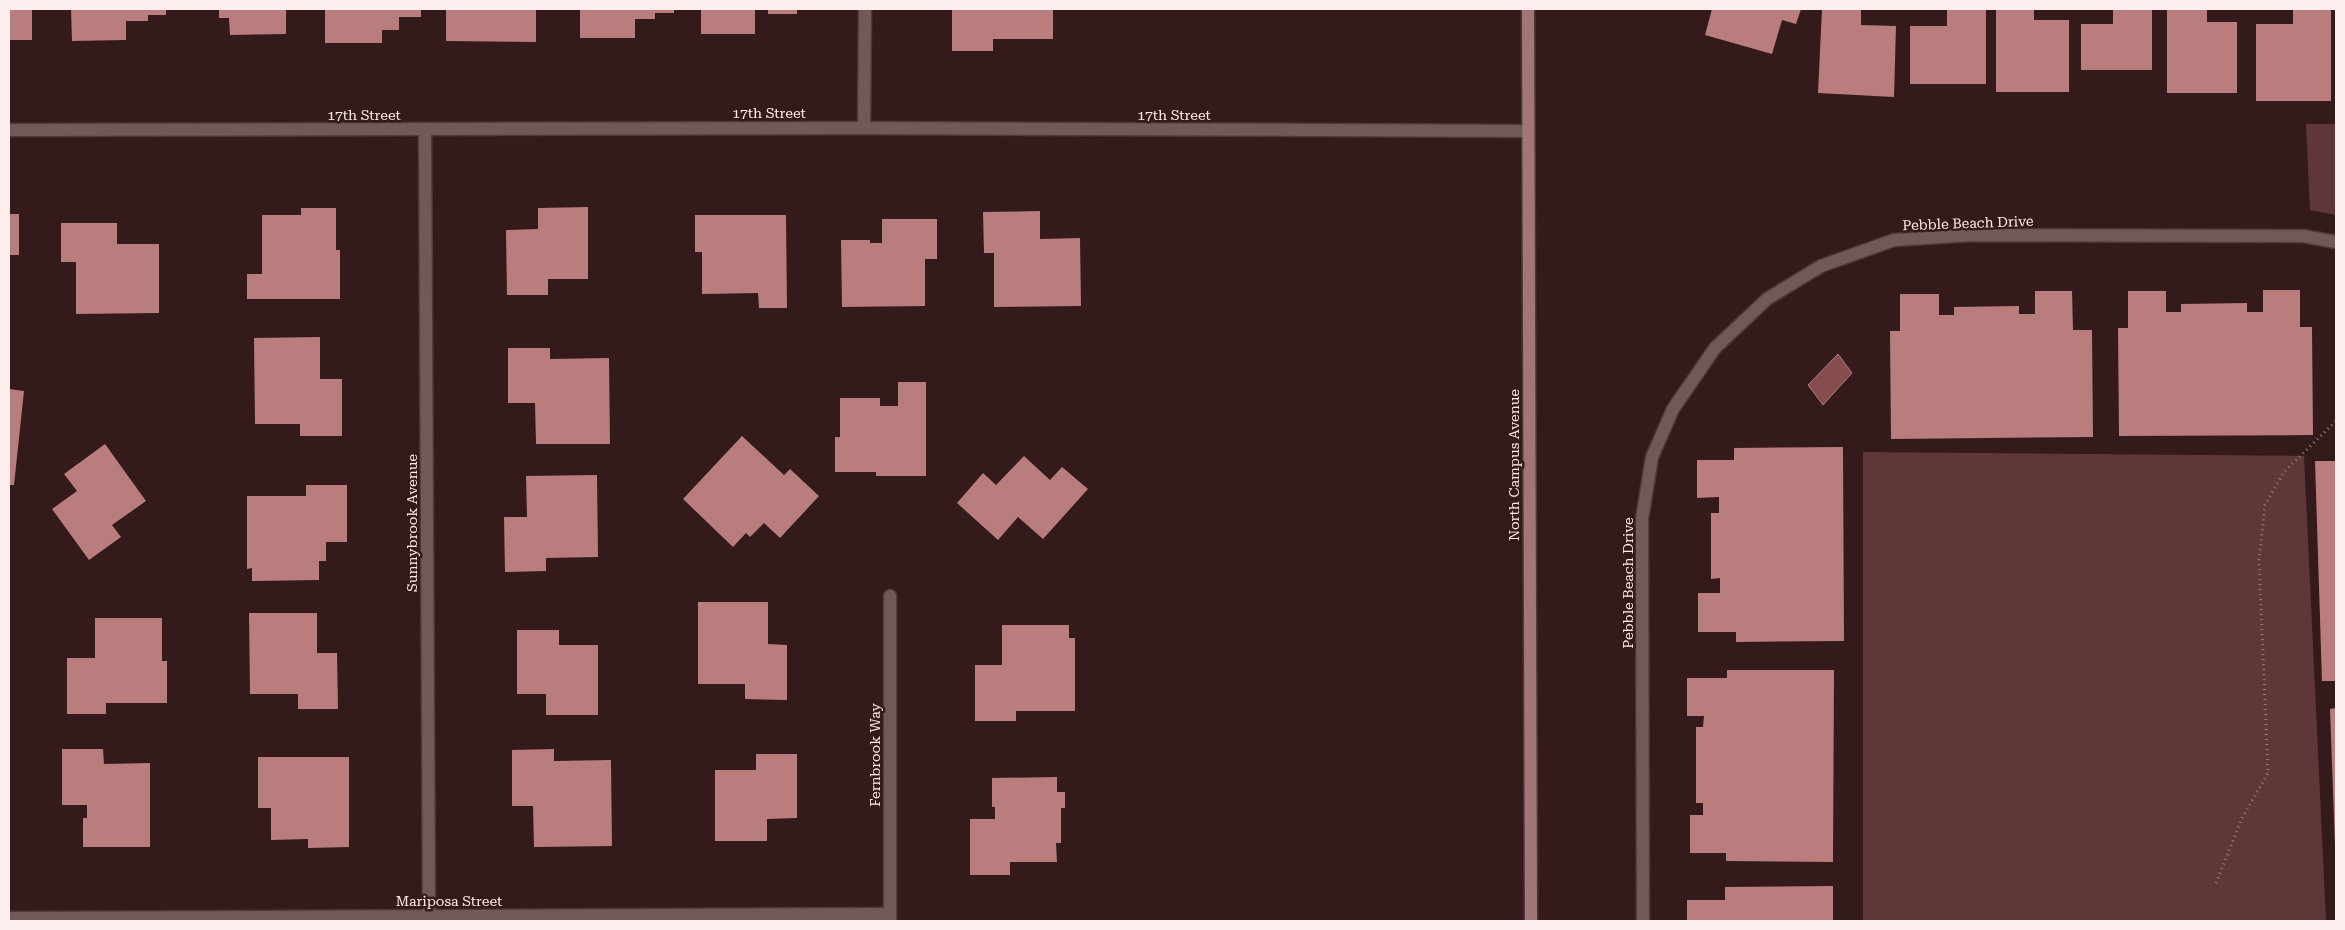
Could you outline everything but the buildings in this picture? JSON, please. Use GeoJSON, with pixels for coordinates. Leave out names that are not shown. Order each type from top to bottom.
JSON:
{"type":"FeatureCollection","features":[{"type":"Feature","properties":{"kind":"main road","name":"North Campus Avenue"},"geometry":{"type":"LineString","coordinates":[[1528,9],[1530,921]]}},
{"type":"Feature","properties":{"kind":"street"},"geometry":{"type":"LineString","coordinates":[[864,128],[865,9]]}},
{"type":"Feature","properties":{"kind":"street","name":"17th Street"},"geometry":{"type":"LineString","coordinates":[[9,130],[864,128],[1528,131]]}},
{"type":"Feature","properties":{"kind":"street","name":"Sunnybrook Avenue"},"geometry":{"type":"LineString","coordinates":[[425,130],[429,916]]}},
{"type":"Feature","properties":{"kind":"street","name":"Pebble Beach Drive"},"geometry":{"type":"LineString","coordinates":[[1643,921],[1642,518],[1652,458],[1673,410],[1715,348],[1767,299],[1821,266],[1894,240],[1972,235],[2303,236],[2336,242]]}},
{"type":"Feature","properties":{"kind":"street","name":"Fernbrook Way"},"geometry":{"type":"LineString","coordinates":[[890,596],[890,918]]}},
{"type":"Feature","properties":{"kind":"street","name":"Mariposa Street"},"geometry":{"type":"LineString","coordinates":[[9,918],[71,920],[429,916],[890,918]]}},
{"type":"Feature","properties":{"kind":"path"},"geometry":{"type":"LineString","coordinates":[[2216,883],[2242,818],[2268,773],[2259,560],[2264,505],[2284,472],[2336,421]]}},
{"type":"Feature","properties":{"kind":"shaded area"},"geometry":{"type":"Polygon","coordinates":[[[2306,124],[2336,124],[2336,215],[2310,210],[2306,124]]]}},
{"type":"Feature","properties":{"kind":"shaded area"},"geometry":{"type":"Polygon","coordinates":[[[1838,354],[1852,373],[1823,405],[1808,385],[1838,354]]]}},
{"type":"Feature","properties":{"kind":"shaded area"},"geometry":{"type":"Polygon","coordinates":[[[1863,452],[2304,456],[2326,921],[1863,921],[1863,452]]]}}]}
